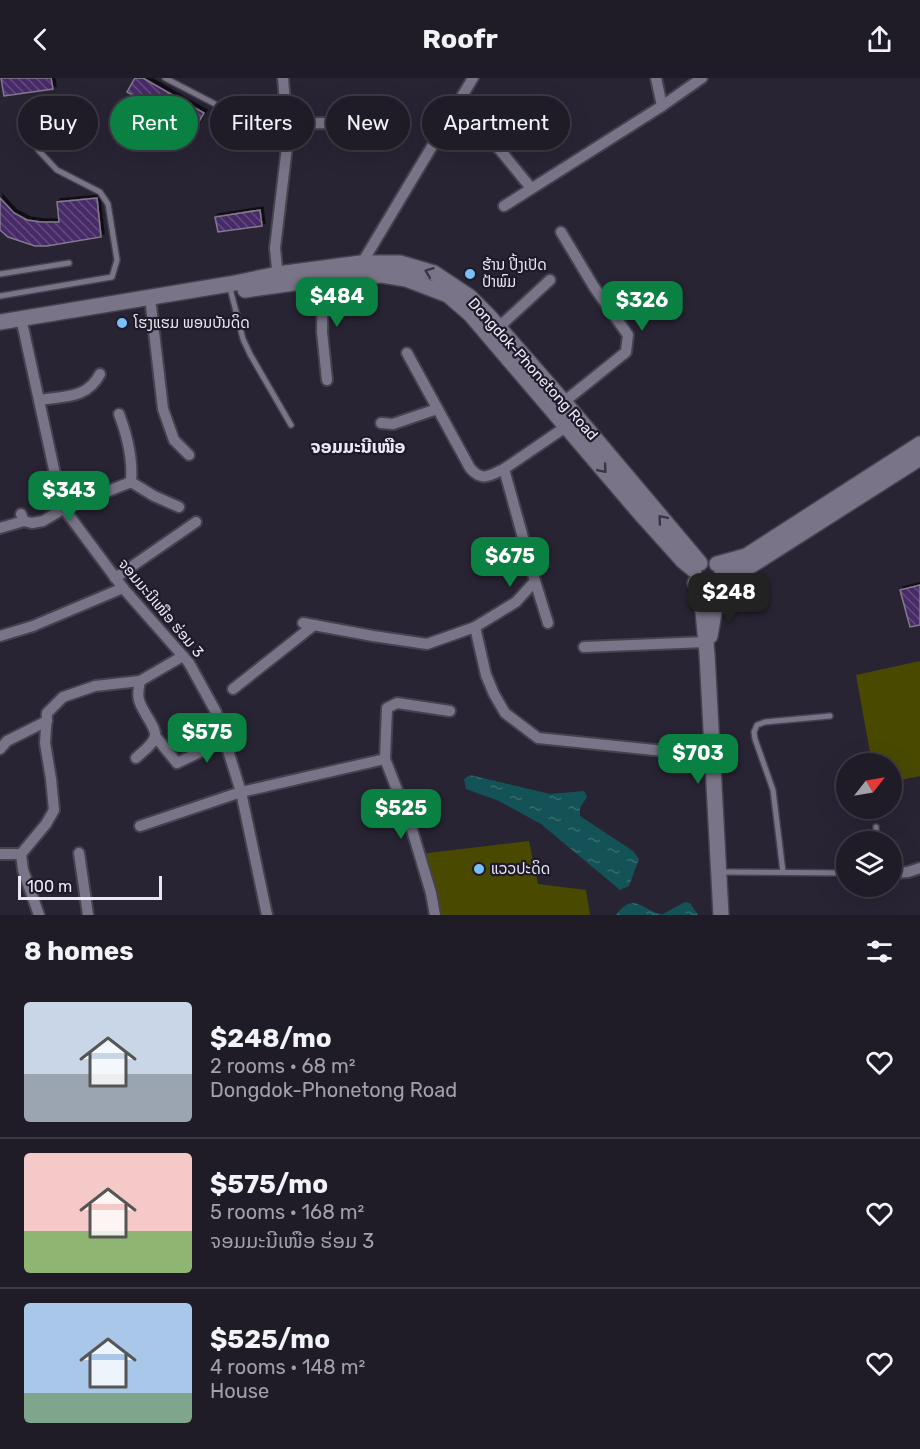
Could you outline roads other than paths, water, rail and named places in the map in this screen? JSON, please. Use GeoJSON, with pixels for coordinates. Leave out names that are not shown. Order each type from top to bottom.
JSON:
{"type":"FeatureCollection","features":[{"type":"Feature","properties":{"kind":"main road","name":"Dongdok-Phonetong Road"},"geometry":{"type":"LineString","coordinates":[[0,322],[230,284],[278,280],[400,263],[434,273],[470,297],[499,327],[559,406],[697,567]]}},
{"type":"Feature","properties":{"kind":"main road","name":"Dongdok-Phonetong Road"},"geometry":{"type":"LineString","coordinates":[[0,332],[231,292],[278,280],[323,279],[358,269],[406,279],[448,295],[470,314],[559,406],[567,426],[639,512],[683,561],[697,567]]}},
{"type":"Feature","properties":{"kind":"main road"},"geometry":{"type":"LineString","coordinates":[[717,564],[746,556],[920,444]]}},
{"type":"Feature","properties":{"kind":"main road"},"geometry":{"type":"LineString","coordinates":[[701,590],[708,592],[920,458]]}},
{"type":"Feature","properties":{"kind":"main road"},"geometry":{"type":"LineString","coordinates":[[697,567],[712,561],[721,568],[721,584],[706,648],[721,915]]}},
{"type":"Feature","properties":{"kind":"main road","name":"Dongdok-Phonetong Road"},"geometry":{"type":"LineString","coordinates":[[697,567],[693,578],[701,590],[706,648]]}},
{"type":"Feature","properties":{"kind":"street"},"geometry":{"type":"LineString","coordinates":[[284,78],[285,96]]}},
{"type":"Feature","properties":{"kind":"street"},"geometry":{"type":"LineString","coordinates":[[463,96],[473,78]]}},
{"type":"Feature","properties":{"kind":"street"},"geometry":{"type":"LineString","coordinates":[[656,78],[662,105]]}},
{"type":"Feature","properties":{"kind":"street"},"geometry":{"type":"LineString","coordinates":[[504,206],[702,78]]}},
{"type":"Feature","properties":{"kind":"street"},"geometry":{"type":"LineString","coordinates":[[278,280],[275,248],[285,150]]}},
{"type":"Feature","properties":{"kind":"street"},"geometry":{"type":"LineString","coordinates":[[358,269],[431,150]]}},
{"type":"Feature","properties":{"kind":"street"},"geometry":{"type":"LineString","coordinates":[[499,150],[531,188]]}},
{"type":"Feature","properties":{"kind":"street"},"geometry":{"type":"LineString","coordinates":[[559,406],[626,352],[628,335],[561,232]]}},
{"type":"Feature","properties":{"kind":"street"},"geometry":{"type":"LineString","coordinates":[[323,279],[322,332],[327,380]]}},
{"type":"Feature","properties":{"kind":"street"},"geometry":{"type":"LineString","coordinates":[[499,327],[550,280]]}},
{"type":"Feature","properties":{"kind":"street"},"geometry":{"type":"LineString","coordinates":[[151,306],[163,409],[174,440],[189,455]]}},
{"type":"Feature","properties":{"kind":"street","name":"ຈອມມະນີເໜືອ ຮ່ອມ 3"},"geometry":{"type":"LineString","coordinates":[[23,327],[63,509],[123,588],[189,663],[216,712],[242,792],[267,915]]}},
{"type":"Feature","properties":{"kind":"street"},"geometry":{"type":"LineString","coordinates":[[407,353],[470,468],[477,476],[488,476],[504,469],[567,426]]}},
{"type":"Feature","properties":{"kind":"street"},"geometry":{"type":"LineString","coordinates":[[39,400],[84,392],[94,385],[100,374]]}},
{"type":"Feature","properties":{"kind":"street"},"geometry":{"type":"LineString","coordinates":[[381,423],[393,424],[437,409]]}},
{"type":"Feature","properties":{"kind":"street"},"geometry":{"type":"LineString","coordinates":[[119,414],[128,445],[132,468],[131,482]]}},
{"type":"Feature","properties":{"kind":"street"},"geometry":{"type":"LineString","coordinates":[[504,469],[548,623]]}},
{"type":"Feature","properties":{"kind":"street"},"geometry":{"type":"LineString","coordinates":[[0,528],[22,518],[32,523],[43,521],[63,509],[131,482]]}},
{"type":"Feature","properties":{"kind":"street"},"geometry":{"type":"LineString","coordinates":[[131,482],[179,507]]}},
{"type":"Feature","properties":{"kind":"street"},"geometry":{"type":"LineString","coordinates":[[116,578],[196,522]]}},
{"type":"Feature","properties":{"kind":"street"},"geometry":{"type":"LineString","coordinates":[[233,688],[308,624],[428,644],[476,627],[516,602],[535,581]]}},
{"type":"Feature","properties":{"kind":"street"},"geometry":{"type":"LineString","coordinates":[[0,636],[33,626],[123,588]]}},
{"type":"Feature","properties":{"kind":"street"},"geometry":{"type":"LineString","coordinates":[[476,627],[486,675],[494,694],[505,713],[538,738],[713,756]]}},
{"type":"Feature","properties":{"kind":"street"},"geometry":{"type":"LineString","coordinates":[[584,647],[706,648]]}},
{"type":"Feature","properties":{"kind":"street"},"geometry":{"type":"LineString","coordinates":[[39,915],[23,870],[21,854],[46,824],[54,810],[45,743],[47,713],[63,697],[95,686],[140,681],[183,656]]}},
{"type":"Feature","properties":{"kind":"street"},"geometry":{"type":"LineString","coordinates":[[136,758],[151,744],[155,736],[155,730],[143,712],[138,697],[140,681]]}},
{"type":"Feature","properties":{"kind":"street"},"geometry":{"type":"LineString","coordinates":[[435,915],[431,893],[410,823],[385,759],[387,708],[397,704],[450,711]]}},
{"type":"Feature","properties":{"kind":"street"},"geometry":{"type":"LineString","coordinates":[[0,748],[7,741],[46,721]]}},
{"type":"Feature","properties":{"kind":"street"},"geometry":{"type":"LineString","coordinates":[[155,736],[177,763],[225,740]]}},
{"type":"Feature","properties":{"kind":"street"},"geometry":{"type":"LineString","coordinates":[[140,826],[242,792],[385,759]]}},
{"type":"Feature","properties":{"kind":"street"},"geometry":{"type":"LineString","coordinates":[[79,853],[88,915]]}},
{"type":"Feature","properties":{"kind":"street"},"geometry":{"type":"LineString","coordinates":[[0,854],[21,854]]}},
{"type":"Feature","properties":{"kind":"street"},"geometry":{"type":"LineString","coordinates":[[902,872],[920,868]]}},
{"type":"Feature","properties":{"kind":"lane"},"geometry":{"type":"LineString","coordinates":[[165,78],[210,101]]}},
{"type":"Feature","properties":{"kind":"lane"},"geometry":{"type":"LineString","coordinates":[[0,296],[112,277],[117,260],[108,204],[100,192],[57,171],[38,150]]}},
{"type":"Feature","properties":{"kind":"lane"},"geometry":{"type":"LineString","coordinates":[[0,274],[69,262]]}},
{"type":"Feature","properties":{"kind":"lane"},"geometry":{"type":"LineString","coordinates":[[231,292],[243,339],[291,425]]}},
{"type":"Feature","properties":{"kind":"lane"},"geometry":{"type":"LineString","coordinates":[[783,872],[773,790],[754,732],[758,725],[765,722],[830,716]]}},
{"type":"Feature","properties":{"kind":"lane"},"geometry":{"type":"LineString","coordinates":[[720,872],[836,873]]}},
{"type":"Feature","properties":{"kind":"water"},"geometry":{"type":"Polygon","coordinates":[[[470,775],[550,794],[584,791],[587,797],[580,808],[580,816],[633,851],[639,859],[629,886],[620,890],[541,824],[499,801],[466,789],[464,779],[470,775]]]}},
{"type":"Feature","properties":{"kind":"water"},"geometry":{"type":"Polygon","coordinates":[[[685,902],[690,903],[698,915],[616,915],[623,907],[634,903],[663,914],[685,902]]]}},
{"type":"Feature","properties":{"kind":"place","name":"ຮ້ານ ປີ້ງເປັດ ປ້າພົມ"},"geometry":{"type":"Point","coordinates":[470,274]}},
{"type":"Feature","properties":{"kind":"place","name":"ໂຮງແຮມ ພອນບັນດິດ"},"geometry":{"type":"Point","coordinates":[122,323]}},
{"type":"Feature","properties":{"kind":"place","name":"ແວວປະດິດ"},"geometry":{"type":"Point","coordinates":[479,869]}},
{"type":"Feature","properties":{"kind":"district","name":"ຈອມມະນີເໜືອ"},"geometry":{"type":"Point","coordinates":[358,447]}}]}
